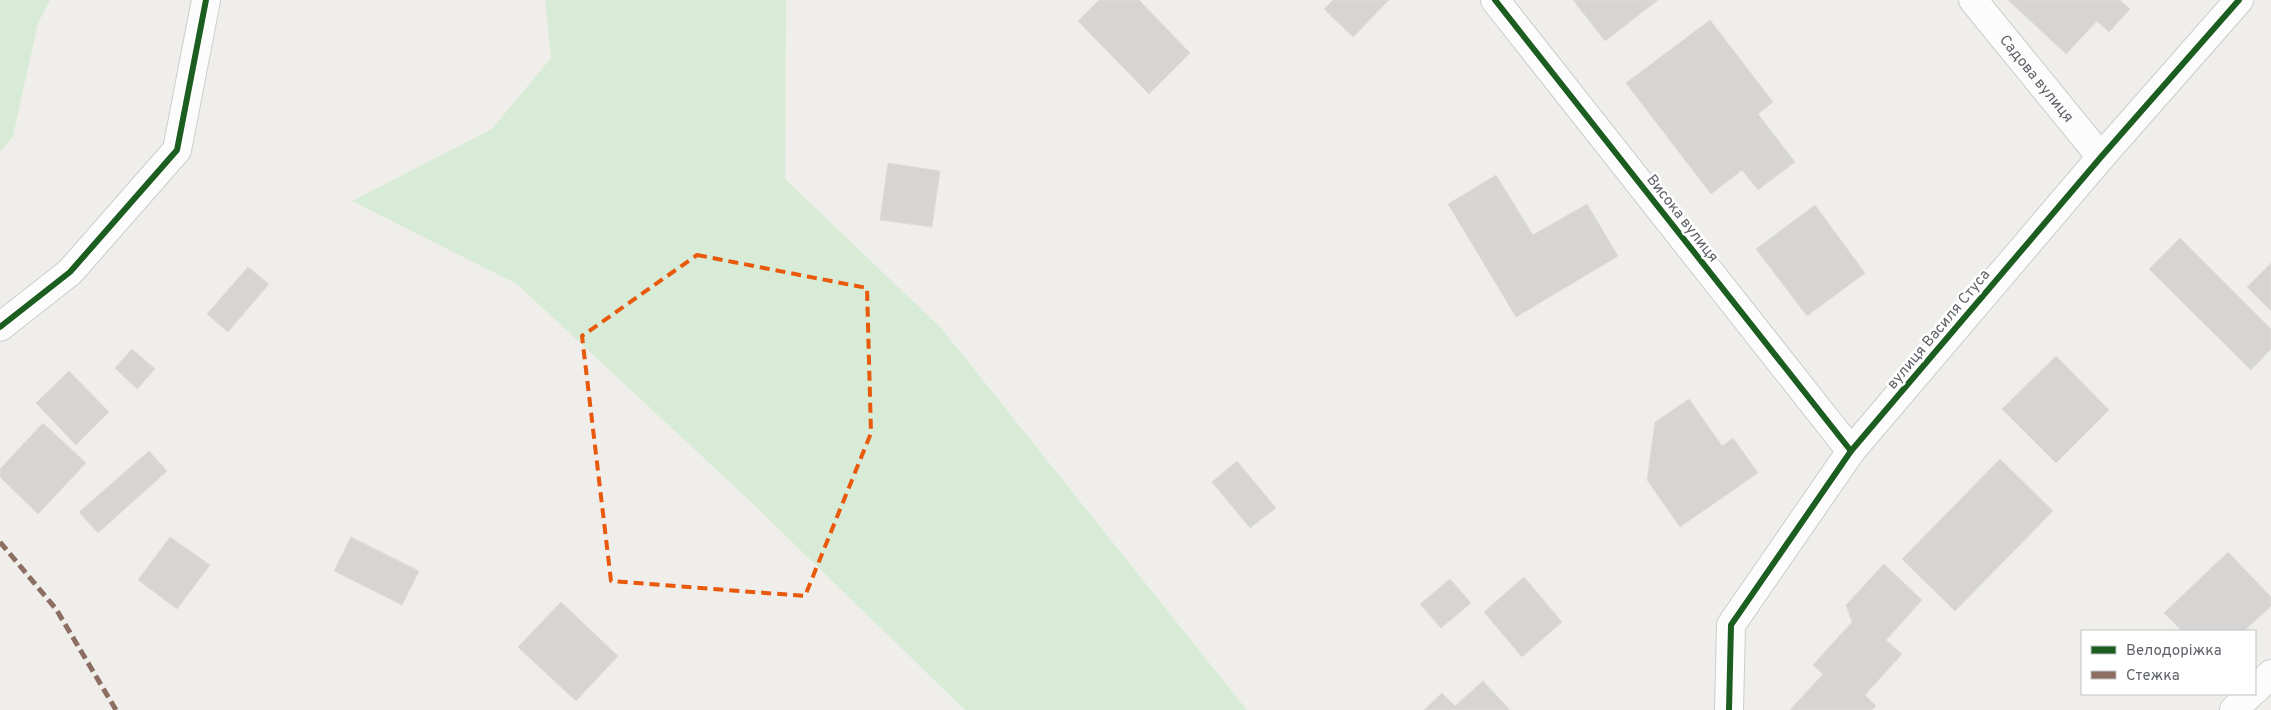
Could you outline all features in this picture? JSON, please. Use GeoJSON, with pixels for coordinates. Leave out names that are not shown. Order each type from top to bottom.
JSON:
{"type":"FeatureCollection","features":[{"type":"Feature","properties":{"kind":"street"},"geometry":{"type":"LineString","coordinates":[[0,327],[70,272],[177,150],[206,0]]}},
{"type":"Feature","properties":{"kind":"street","name":"Висока вулиця"},"geometry":{"type":"LineString","coordinates":[[1495,0],[1851,451]]}},
{"type":"Feature","properties":{"kind":"street","name":"Садова вулиця"},"geometry":{"type":"LineString","coordinates":[[1973,0],[2101,156]]}},
{"type":"Feature","properties":{"kind":"street","name":"вулиця Василя Стуса"},"geometry":{"type":"LineString","coordinates":[[1729,710],[1731,625],[1851,451],[2101,156],[2239,0]]}},
{"type":"Feature","properties":{"kind":"street"},"geometry":{"type":"LineString","coordinates":[[2256,689],[2271,674]]}},
{"type":"Feature","properties":{"kind":"street"},"geometry":{"type":"LineString","coordinates":[[2234,710],[2249,695]]}},
{"type":"Feature","properties":{"kind":"highlighted area"},"geometry":{"type":"Polygon","coordinates":[[[697,255],[867,288],[871,433],[805,596],[611,581],[582,336],[697,255]]]}},
{"type":"Feature","properties":{"kind":"green space"},"geometry":{"type":"Polygon","coordinates":[[[0,0],[50,0],[38,23],[13,136],[0,152],[0,0]]]}},
{"type":"Feature","properties":{"kind":"green space"},"geometry":{"type":"Polygon","coordinates":[[[545,0],[786,0],[785,179],[941,328],[1247,710],[965,710],[749,500],[517,284],[352,201],[492,129],[551,58],[545,0]]]}},
{"type":"Feature","properties":{"kind":"building"},"geometry":{"type":"Polygon","coordinates":[[[1099,0],[1139,0],[1190,53],[1149,94],[1078,21],[1099,0]]]}},
{"type":"Feature","properties":{"kind":"building"},"geometry":{"type":"Polygon","coordinates":[[[1333,0],[1389,0],[1353,37],[1324,9],[1333,0]]]}},
{"type":"Feature","properties":{"kind":"building"},"geometry":{"type":"Polygon","coordinates":[[[1573,0],[1658,0],[1605,41],[1573,0]]]}},
{"type":"Feature","properties":{"kind":"building"},"geometry":{"type":"Polygon","coordinates":[[[2008,0],[2120,0],[2130,9],[2109,32],[2097,21],[2066,54],[2008,0]]]}},
{"type":"Feature","properties":{"kind":"building"},"geometry":{"type":"Polygon","coordinates":[[[1710,20],[1773,102],[1758,114],[1795,162],[1758,190],[1742,170],[1711,194],[1626,83],[1710,20]]]}},
{"type":"Feature","properties":{"kind":"building"},"geometry":{"type":"Polygon","coordinates":[[[888,163],[940,171],[932,227],[880,220],[888,163]]]}},
{"type":"Feature","properties":{"kind":"building"},"geometry":{"type":"Polygon","coordinates":[[[1496,175],[1533,235],[1587,204],[1618,256],[1516,317],[1448,204],[1496,175]]]}},
{"type":"Feature","properties":{"kind":"building"},"geometry":{"type":"Polygon","coordinates":[[[1815,205],[1865,273],[1807,316],[1756,249],[1815,205]]]}},
{"type":"Feature","properties":{"kind":"building"},"geometry":{"type":"Polygon","coordinates":[[[2180,238],[2271,329],[2271,349],[2251,370],[2149,269],[2180,238]]]}},
{"type":"Feature","properties":{"kind":"building"},"geometry":{"type":"Polygon","coordinates":[[[2271,263],[2271,311],[2247,287],[2271,263]]]}},
{"type":"Feature","properties":{"kind":"building"},"geometry":{"type":"Polygon","coordinates":[[[248,267],[269,284],[228,332],[207,314],[248,267]]]}},
{"type":"Feature","properties":{"kind":"building"},"geometry":{"type":"Polygon","coordinates":[[[132,349],[155,369],[137,389],[115,368],[132,349]]]}},
{"type":"Feature","properties":{"kind":"building"},"geometry":{"type":"Polygon","coordinates":[[[2056,356],[2109,410],[2056,463],[2002,409],[2056,356]]]}},
{"type":"Feature","properties":{"kind":"building"},"geometry":{"type":"Polygon","coordinates":[[[69,371],[109,412],[76,445],[36,403],[69,371]]]}},
{"type":"Feature","properties":{"kind":"building"},"geometry":{"type":"Polygon","coordinates":[[[1689,399],[1722,446],[1733,438],[1758,473],[1680,527],[1647,480],[1655,422],[1689,399]]]}},
{"type":"Feature","properties":{"kind":"building"},"geometry":{"type":"Polygon","coordinates":[[[43,423],[86,463],[38,514],[0,477],[0,469],[43,423]]]}},
{"type":"Feature","properties":{"kind":"building"},"geometry":{"type":"Polygon","coordinates":[[[149,451],[167,471],[98,533],[79,512],[149,451]]]}},
{"type":"Feature","properties":{"kind":"building"},"geometry":{"type":"Polygon","coordinates":[[[2000,459],[2053,511],[1955,611],[1902,559],[2000,459]]]}},
{"type":"Feature","properties":{"kind":"building"},"geometry":{"type":"Polygon","coordinates":[[[1237,461],[1276,508],[1250,528],[1212,482],[1237,461]]]}},
{"type":"Feature","properties":{"kind":"building"},"geometry":{"type":"Polygon","coordinates":[[[170,537],[210,565],[177,609],[138,580],[170,537]]]}},
{"type":"Feature","properties":{"kind":"building"},"geometry":{"type":"Polygon","coordinates":[[[351,537],[419,571],[402,605],[334,571],[351,537]]]}},
{"type":"Feature","properties":{"kind":"building"},"geometry":{"type":"Polygon","coordinates":[[[2228,552],[2271,597],[2271,606],[2245,630],[2181,630],[2164,613],[2228,552]]]}},
{"type":"Feature","properties":{"kind":"building"},"geometry":{"type":"Polygon","coordinates":[[[1884,564],[1922,600],[1886,640],[1902,654],[1865,695],[1876,706],[1872,710],[1790,710],[1823,674],[1813,665],[1852,622],[1846,605],[1884,564]]]}},
{"type":"Feature","properties":{"kind":"building"},"geometry":{"type":"Polygon","coordinates":[[[1524,577],[1562,622],[1522,657],[1484,612],[1524,577]]]}},
{"type":"Feature","properties":{"kind":"building"},"geometry":{"type":"Polygon","coordinates":[[[1450,579],[1471,603],[1441,628],[1420,604],[1450,579]]]}},
{"type":"Feature","properties":{"kind":"building"},"geometry":{"type":"Polygon","coordinates":[[[561,602],[618,656],[576,701],[518,647],[561,602]]]}},
{"type":"Feature","properties":{"kind":"building"},"geometry":{"type":"Polygon","coordinates":[[[1483,681],[1510,710],[1424,710],[1442,693],[1455,706],[1483,681]]]}},
{"type":"Feature","properties":{"kind":"marked path"},"geometry":{"type":"LineString","coordinates":[[0,542],[56,609],[116,710]]}},
{"type":"Feature","properties":{"kind":"cycle path"},"geometry":{"type":"LineString","coordinates":[[0,327],[70,272],[177,150],[206,0]]}},
{"type":"Feature","properties":{"kind":"cycle path"},"geometry":{"type":"LineString","coordinates":[[1495,0],[1851,451]]}},
{"type":"Feature","properties":{"kind":"cycle path"},"geometry":{"type":"LineString","coordinates":[[1729,710],[1731,625],[1851,451],[2101,157],[2239,0]]}}]}
